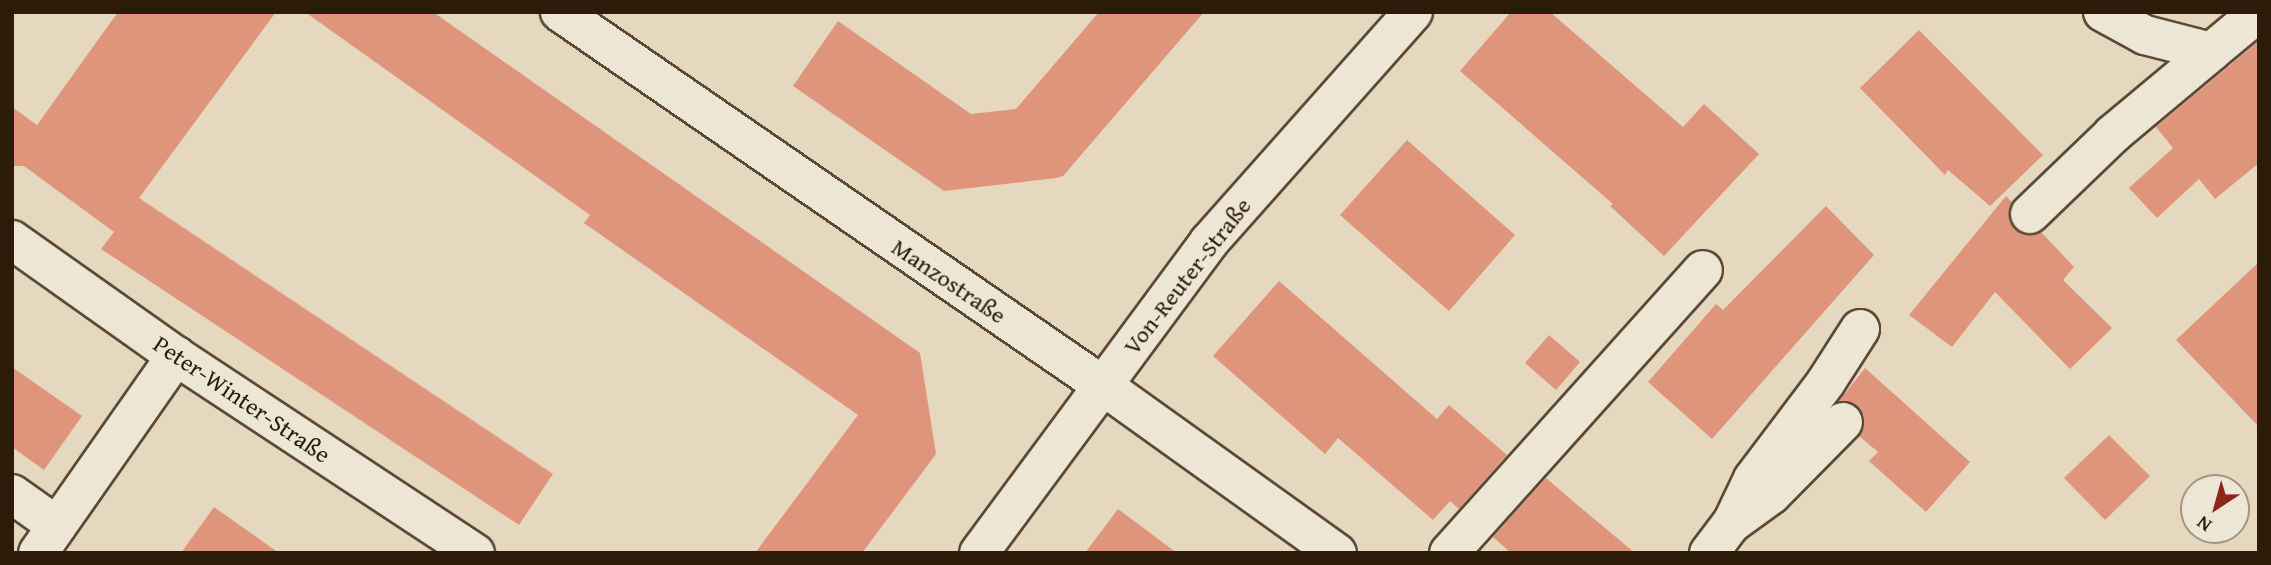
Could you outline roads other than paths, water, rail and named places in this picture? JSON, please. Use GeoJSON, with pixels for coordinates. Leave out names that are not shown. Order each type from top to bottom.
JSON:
{"type":"FeatureCollection","features":[{"type":"Feature","properties":{"kind":"street","name":"Manzostraße"},"geometry":{"type":"LineString","coordinates":[[560,12],[1102,385],[1337,553]]}},
{"type":"Feature","properties":{"kind":"street","name":"Von-Reuter-Straße"},"geometry":{"type":"LineString","coordinates":[[979,553],[1209,242],[1413,12]]}},
{"type":"Feature","properties":{"kind":"street"},"geometry":{"type":"LineString","coordinates":[[2103,12],[2145,35],[2211,52]]}},
{"type":"Feature","properties":{"kind":"street"},"geometry":{"type":"LineString","coordinates":[[2030,214],[2113,134],[2259,12]]}},
{"type":"Feature","properties":{"kind":"street","name":"Peter-Winter-Straße"},"geometry":{"type":"LineString","coordinates":[[12,240],[176,355],[475,553]]}},
{"type":"Feature","properties":{"kind":"street"},"geometry":{"type":"LineString","coordinates":[[1449,553],[1703,270]]}},
{"type":"Feature","properties":{"kind":"street"},"geometry":{"type":"LineString","coordinates":[[1709,553],[1732,523],[1753,479],[1826,382],[1860,329]]}},
{"type":"Feature","properties":{"kind":"street"},"geometry":{"type":"LineString","coordinates":[[12,494],[48,539],[176,355]]}},
{"type":"Feature","properties":{"kind":"street"},"geometry":{"type":"LineString","coordinates":[[1732,523],[1772,494],[1843,422]]}}]}
